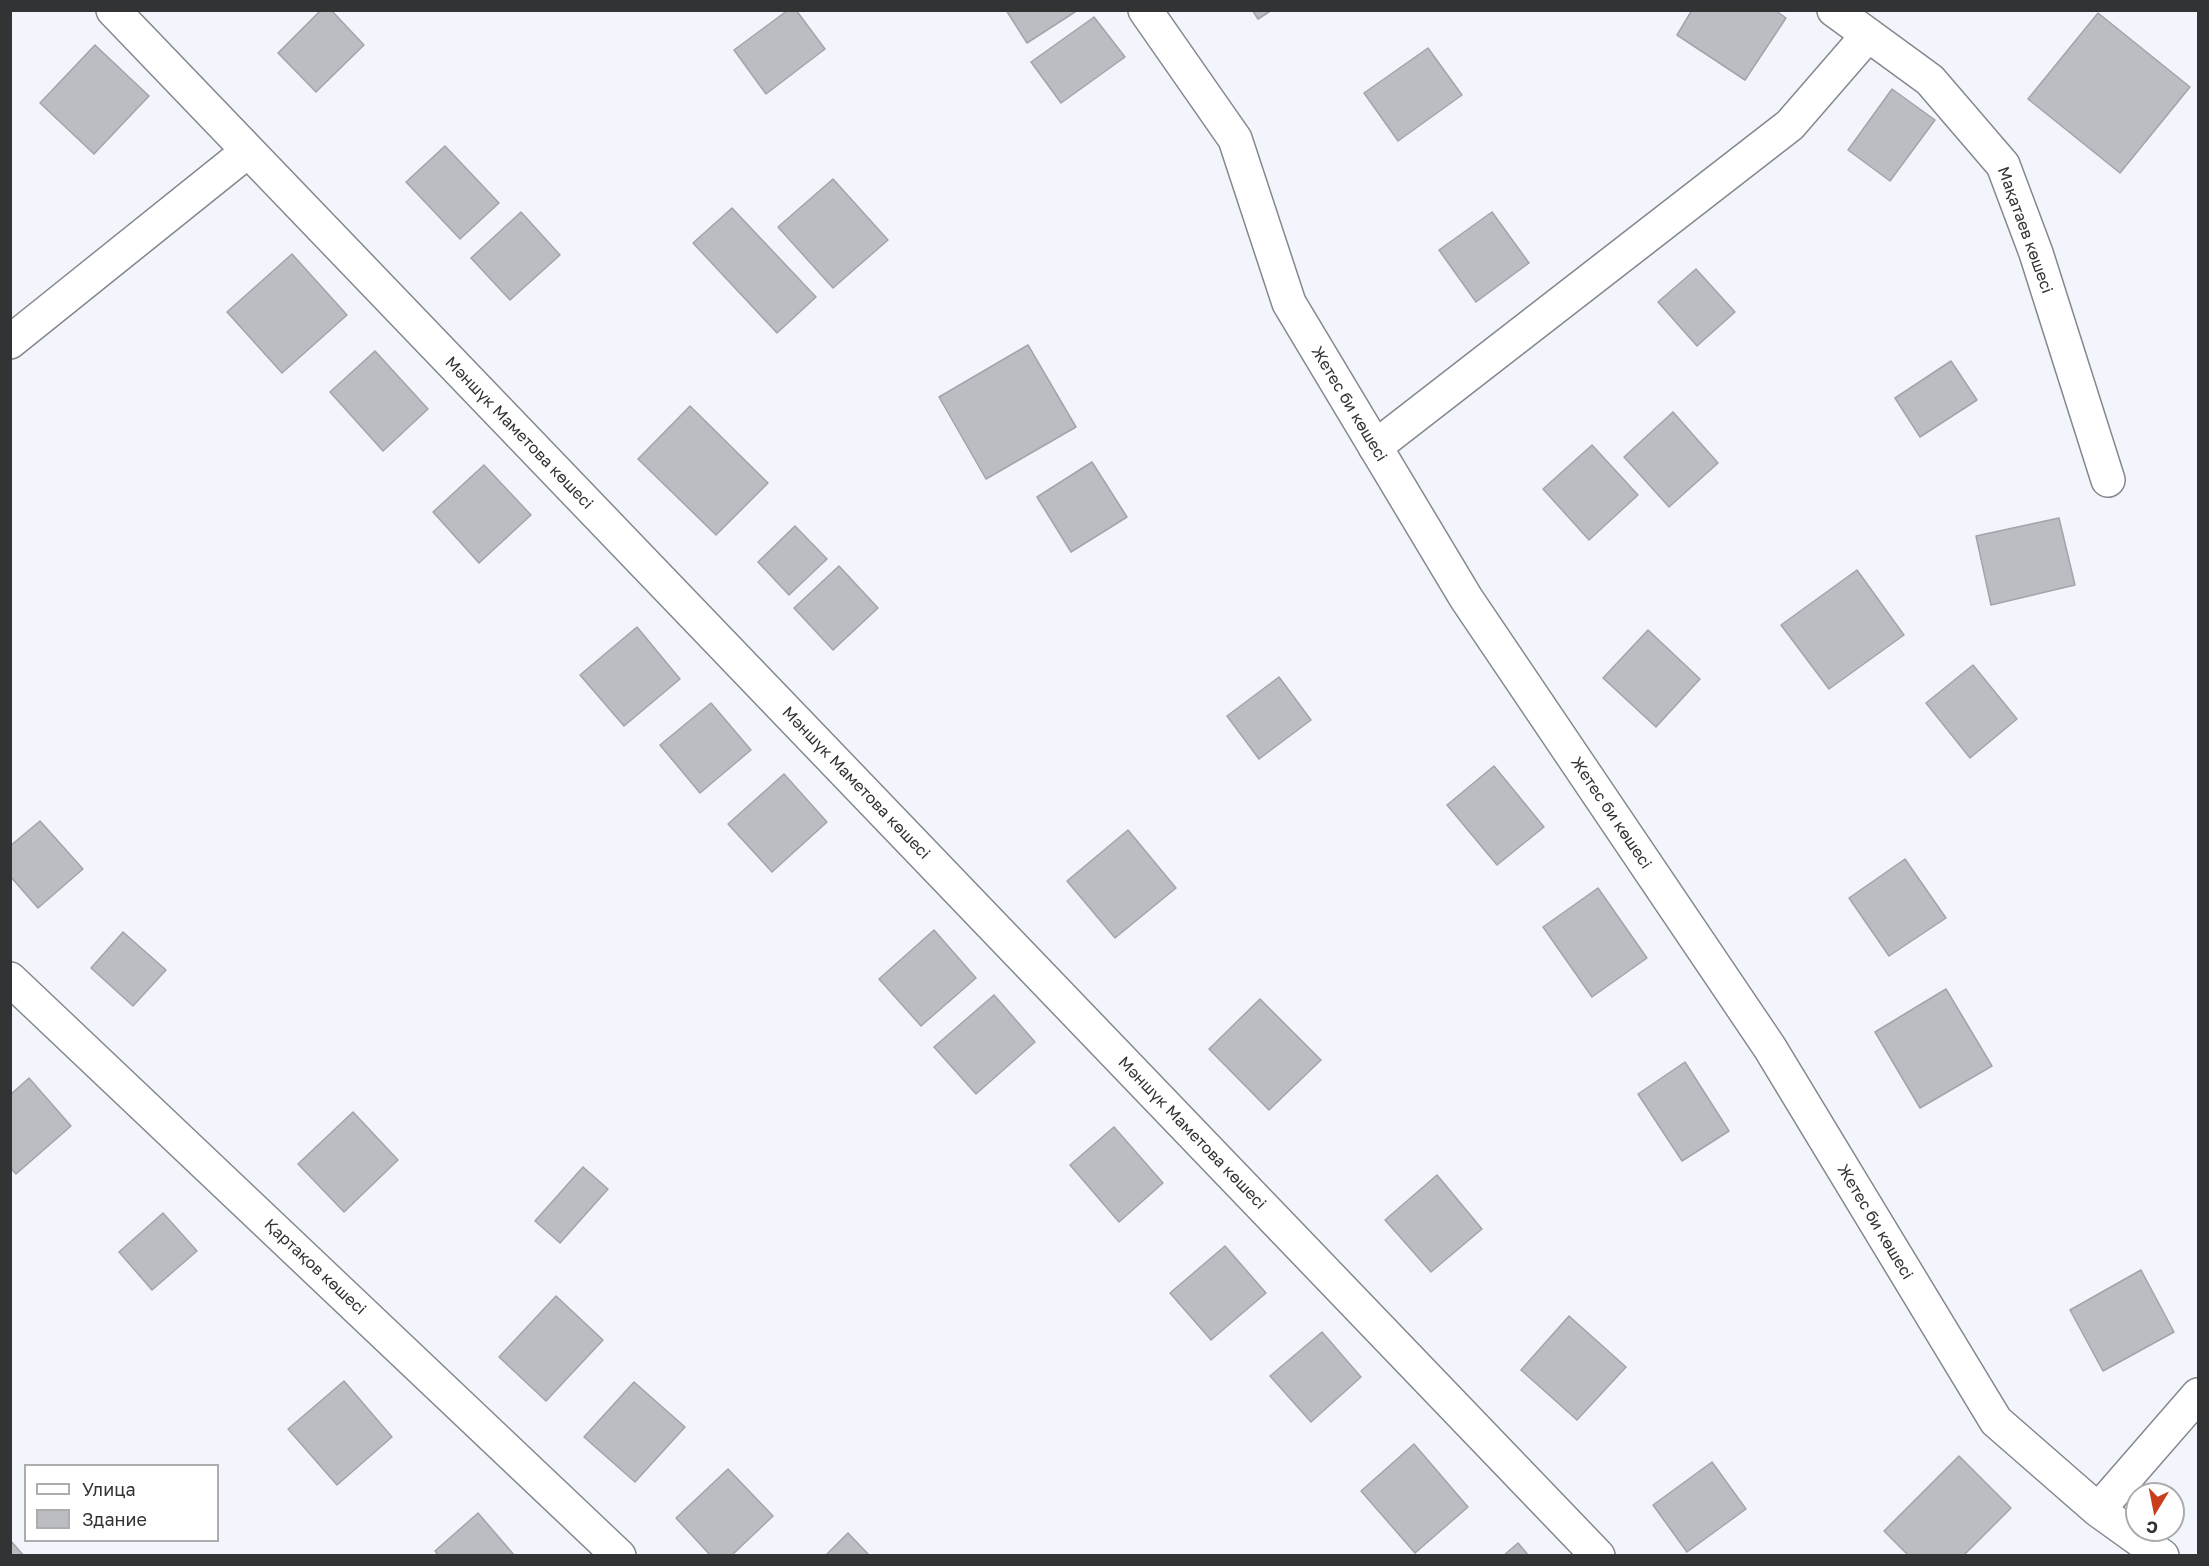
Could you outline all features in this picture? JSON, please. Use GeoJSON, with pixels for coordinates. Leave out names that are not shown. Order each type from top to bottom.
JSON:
{"type":"FeatureCollection","features":[{"type":"Feature","properties":{"kind":"street","name":"Мәншүк Маметова көшесі"},"geometry":{"type":"LineString","coordinates":[[113,10],[1598,1556]]}},
{"type":"Feature","properties":{"kind":"street","name":"Жетес би көшесі"},"geometry":{"type":"LineString","coordinates":[[1145,10],[1235,139],[1289,303],[1466,598],[1770,1048],[1996,1421],[2098,1510],[2162,1556]]}},
{"type":"Feature","properties":{"kind":"street","name":"Мақатаев көшесі"},"geometry":{"type":"LineString","coordinates":[[1834,10],[1930,80],[2003,165],[2036,253],[2108,480]]}},
{"type":"Feature","properties":{"kind":"street"},"geometry":{"type":"LineString","coordinates":[[1375,447],[1790,125],[1868,35]]}},
{"type":"Feature","properties":{"kind":"street"},"geometry":{"type":"LineString","coordinates":[[10,342],[248,151]]}},
{"type":"Feature","properties":{"kind":"street","name":"Қартақов көшесі"},"geometry":{"type":"LineString","coordinates":[[10,979],[619,1556]]}},
{"type":"Feature","properties":{"kind":"street"},"geometry":{"type":"LineString","coordinates":[[2098,1510],[2199,1395]]}},
{"type":"Feature","properties":{"kind":"building"},"geometry":{"type":"Polygon","coordinates":[[[321,10],[331,10],[364,45],[316,92],[278,53],[321,10]]]}},
{"type":"Feature","properties":{"kind":"building"},"geometry":{"type":"Polygon","coordinates":[[[788,10],[796,10],[825,49],[766,94],[734,50],[788,10]]]}},
{"type":"Feature","properties":{"kind":"building"},"geometry":{"type":"Polygon","coordinates":[[[1006,10],[1078,10],[1027,43],[1006,10]]]}},
{"type":"Feature","properties":{"kind":"building"},"geometry":{"type":"Polygon","coordinates":[[[1252,10],[1272,10],[1258,19],[1252,10]]]}},
{"type":"Feature","properties":{"kind":"building"},"geometry":{"type":"Polygon","coordinates":[[[1692,10],[1775,10],[1786,18],[1745,80],[1677,35],[1692,10]]]}},
{"type":"Feature","properties":{"kind":"building"},"geometry":{"type":"Polygon","coordinates":[[[2098,13],[2190,87],[2120,173],[2028,99],[2098,13]]]}},
{"type":"Feature","properties":{"kind":"building"},"geometry":{"type":"Polygon","coordinates":[[[1094,17],[1125,57],[1061,103],[1031,62],[1094,17]]]}},
{"type":"Feature","properties":{"kind":"building"},"geometry":{"type":"Polygon","coordinates":[[[95,45],[149,96],[94,154],[40,103],[95,45]]]}},
{"type":"Feature","properties":{"kind":"building"},"geometry":{"type":"Polygon","coordinates":[[[1428,48],[1462,95],[1398,141],[1364,93],[1428,48]]]}},
{"type":"Feature","properties":{"kind":"building"},"geometry":{"type":"Polygon","coordinates":[[[1892,89],[1935,120],[1890,181],[1848,150],[1892,89]]]}},
{"type":"Feature","properties":{"kind":"building"},"geometry":{"type":"Polygon","coordinates":[[[445,146],[499,203],[460,239],[406,182],[445,146]]]}},
{"type":"Feature","properties":{"kind":"building"},"geometry":{"type":"Polygon","coordinates":[[[833,179],[888,240],[833,288],[778,227],[833,179]]]}},
{"type":"Feature","properties":{"kind":"building"},"geometry":{"type":"Polygon","coordinates":[[[732,208],[816,297],[777,333],[693,243],[732,208]]]}},
{"type":"Feature","properties":{"kind":"building"},"geometry":{"type":"Polygon","coordinates":[[[521,212],[560,255],[510,300],[471,258],[521,212]]]}},
{"type":"Feature","properties":{"kind":"building"},"geometry":{"type":"Polygon","coordinates":[[[1492,212],[1529,263],[1476,302],[1439,250],[1492,212]]]}},
{"type":"Feature","properties":{"kind":"building"},"geometry":{"type":"Polygon","coordinates":[[[292,254],[347,315],[282,373],[227,312],[292,254]]]}},
{"type":"Feature","properties":{"kind":"building"},"geometry":{"type":"Polygon","coordinates":[[[1696,269],[1735,312],[1697,346],[1658,302],[1696,269]]]}},
{"type":"Feature","properties":{"kind":"building"},"geometry":{"type":"Polygon","coordinates":[[[1028,345],[1076,427],[986,479],[939,397],[1028,345]]]}},
{"type":"Feature","properties":{"kind":"building"},"geometry":{"type":"Polygon","coordinates":[[[375,351],[428,409],[383,451],[330,392],[375,351]]]}},
{"type":"Feature","properties":{"kind":"building"},"geometry":{"type":"Polygon","coordinates":[[[1951,361],[1977,400],[1920,437],[1895,398],[1951,361]]]}},
{"type":"Feature","properties":{"kind":"building"},"geometry":{"type":"Polygon","coordinates":[[[690,406],[768,483],[716,535],[638,459],[690,406]]]}},
{"type":"Feature","properties":{"kind":"building"},"geometry":{"type":"Polygon","coordinates":[[[1673,412],[1718,463],[1669,507],[1624,457],[1673,412]]]}},
{"type":"Feature","properties":{"kind":"building"},"geometry":{"type":"Polygon","coordinates":[[[1592,445],[1638,495],[1589,540],[1543,489],[1592,445]]]}},
{"type":"Feature","properties":{"kind":"building"},"geometry":{"type":"Polygon","coordinates":[[[1092,462],[1127,517],[1071,552],[1037,497],[1092,462]]]}},
{"type":"Feature","properties":{"kind":"building"},"geometry":{"type":"Polygon","coordinates":[[[484,465],[531,515],[479,563],[433,512],[484,465]]]}},
{"type":"Feature","properties":{"kind":"building"},"geometry":{"type":"Polygon","coordinates":[[[2059,518],[2075,585],[1991,605],[1976,536],[2059,518]]]}},
{"type":"Feature","properties":{"kind":"building"},"geometry":{"type":"Polygon","coordinates":[[[795,526],[827,559],[789,595],[758,562],[795,526]]]}},
{"type":"Feature","properties":{"kind":"building"},"geometry":{"type":"Polygon","coordinates":[[[839,566],[878,608],[833,650],[794,608],[839,566]]]}},
{"type":"Feature","properties":{"kind":"building"},"geometry":{"type":"Polygon","coordinates":[[[1857,570],[1904,635],[1829,689],[1781,625],[1857,570]]]}},
{"type":"Feature","properties":{"kind":"building"},"geometry":{"type":"Polygon","coordinates":[[[637,627],[680,679],[624,726],[580,675],[637,627]]]}},
{"type":"Feature","properties":{"kind":"building"},"geometry":{"type":"Polygon","coordinates":[[[1648,630],[1700,679],[1656,727],[1603,678],[1648,630]]]}},
{"type":"Feature","properties":{"kind":"building"},"geometry":{"type":"Polygon","coordinates":[[[1973,665],[2017,719],[1970,758],[1926,703],[1973,665]]]}},
{"type":"Feature","properties":{"kind":"building"},"geometry":{"type":"Polygon","coordinates":[[[1279,677],[1311,720],[1259,759],[1227,716],[1279,677]]]}},
{"type":"Feature","properties":{"kind":"building"},"geometry":{"type":"Polygon","coordinates":[[[711,703],[751,750],[700,793],[660,745],[711,703]]]}},
{"type":"Feature","properties":{"kind":"building"},"geometry":{"type":"Polygon","coordinates":[[[1494,766],[1544,827],[1497,865],[1447,805],[1494,766]]]}},
{"type":"Feature","properties":{"kind":"building"},"geometry":{"type":"Polygon","coordinates":[[[784,774],[827,822],[772,872],[728,824],[784,774]]]}},
{"type":"Feature","properties":{"kind":"building"},"geometry":{"type":"Polygon","coordinates":[[[40,821],[83,869],[38,908],[10,876],[10,846],[40,821]]]}},
{"type":"Feature","properties":{"kind":"building"},"geometry":{"type":"Polygon","coordinates":[[[1128,830],[1176,888],[1115,938],[1067,881],[1128,830]]]}},
{"type":"Feature","properties":{"kind":"building"},"geometry":{"type":"Polygon","coordinates":[[[1905,859],[1946,918],[1889,956],[1849,898],[1905,859]]]}},
{"type":"Feature","properties":{"kind":"building"},"geometry":{"type":"Polygon","coordinates":[[[1598,888],[1647,958],[1592,997],[1543,927],[1598,888]]]}},
{"type":"Feature","properties":{"kind":"building"},"geometry":{"type":"Polygon","coordinates":[[[934,930],[976,978],[921,1026],[879,979],[934,930]]]}},
{"type":"Feature","properties":{"kind":"building"},"geometry":{"type":"Polygon","coordinates":[[[123,932],[166,970],[133,1006],[91,968],[123,932]]]}},
{"type":"Feature","properties":{"kind":"building"},"geometry":{"type":"Polygon","coordinates":[[[1946,989],[1992,1066],[1920,1108],[1875,1032],[1946,989]]]}},
{"type":"Feature","properties":{"kind":"building"},"geometry":{"type":"Polygon","coordinates":[[[994,995],[1035,1042],[976,1094],[934,1047],[994,995]]]}},
{"type":"Feature","properties":{"kind":"building"},"geometry":{"type":"Polygon","coordinates":[[[1260,999],[1321,1060],[1269,1110],[1209,1049],[1260,999]]]}},
{"type":"Feature","properties":{"kind":"building"},"geometry":{"type":"Polygon","coordinates":[[[1685,1062],[1729,1131],[1682,1161],[1638,1094],[1685,1062]]]}},
{"type":"Feature","properties":{"kind":"building"},"geometry":{"type":"Polygon","coordinates":[[[29,1078],[71,1126],[16,1174],[10,1167],[10,1095],[29,1078]]]}},
{"type":"Feature","properties":{"kind":"building"},"geometry":{"type":"Polygon","coordinates":[[[353,1112],[398,1160],[344,1212],[298,1164],[353,1112]]]}},
{"type":"Feature","properties":{"kind":"building"},"geometry":{"type":"Polygon","coordinates":[[[1114,1127],[1163,1183],[1119,1222],[1070,1165],[1114,1127]]]}},
{"type":"Feature","properties":{"kind":"building"},"geometry":{"type":"Polygon","coordinates":[[[583,1167],[608,1189],[560,1243],[535,1221],[583,1167]]]}},
{"type":"Feature","properties":{"kind":"building"},"geometry":{"type":"Polygon","coordinates":[[[1437,1175],[1482,1229],[1431,1272],[1385,1220],[1437,1175]]]}},
{"type":"Feature","properties":{"kind":"building"},"geometry":{"type":"Polygon","coordinates":[[[163,1213],[197,1251],[152,1290],[119,1252],[163,1213]]]}},
{"type":"Feature","properties":{"kind":"building"},"geometry":{"type":"Polygon","coordinates":[[[1225,1246],[1266,1293],[1211,1340],[1170,1293],[1225,1246]]]}},
{"type":"Feature","properties":{"kind":"building"},"geometry":{"type":"Polygon","coordinates":[[[2141,1270],[2174,1332],[2103,1371],[2070,1310],[2141,1270]]]}},
{"type":"Feature","properties":{"kind":"building"},"geometry":{"type":"Polygon","coordinates":[[[556,1296],[603,1340],[546,1401],[499,1357],[556,1296]]]}},
{"type":"Feature","properties":{"kind":"building"},"geometry":{"type":"Polygon","coordinates":[[[1569,1316],[1626,1367],[1577,1420],[1521,1370],[1569,1316]]]}},
{"type":"Feature","properties":{"kind":"building"},"geometry":{"type":"Polygon","coordinates":[[[1322,1332],[1361,1377],[1311,1422],[1270,1376],[1322,1332]]]}},
{"type":"Feature","properties":{"kind":"building"},"geometry":{"type":"Polygon","coordinates":[[[344,1381],[392,1437],[337,1485],[288,1429],[344,1381]]]}},
{"type":"Feature","properties":{"kind":"building"},"geometry":{"type":"Polygon","coordinates":[[[634,1382],[685,1427],[635,1482],[584,1437],[634,1382]]]}},
{"type":"Feature","properties":{"kind":"building"},"geometry":{"type":"Polygon","coordinates":[[[1414,1444],[1468,1507],[1415,1553],[1361,1491],[1414,1444]]]}},
{"type":"Feature","properties":{"kind":"building"},"geometry":{"type":"Polygon","coordinates":[[[1959,1456],[2011,1508],[1963,1556],[1909,1556],[1884,1531],[1959,1456]]]}},
{"type":"Feature","properties":{"kind":"building"},"geometry":{"type":"Polygon","coordinates":[[[1712,1462],[1746,1509],[1687,1552],[1653,1505],[1712,1462]]]}},
{"type":"Feature","properties":{"kind":"building"},"geometry":{"type":"Polygon","coordinates":[[[728,1469],[773,1516],[731,1556],[711,1556],[676,1518],[728,1469]]]}},
{"type":"Feature","properties":{"kind":"building"},"geometry":{"type":"Polygon","coordinates":[[[478,1513],[515,1556],[439,1556],[435,1551],[478,1513]]]}},
{"type":"Feature","properties":{"kind":"building"},"geometry":{"type":"Polygon","coordinates":[[[848,1533],[870,1556],[825,1556],[848,1533]]]}},
{"type":"Feature","properties":{"kind":"building"},"geometry":{"type":"Polygon","coordinates":[[[10,1540],[24,1556],[10,1556],[10,1540]]]}},
{"type":"Feature","properties":{"kind":"building"},"geometry":{"type":"Polygon","coordinates":[[[1518,1543],[1529,1556],[1503,1556],[1518,1543]]]}}]}
